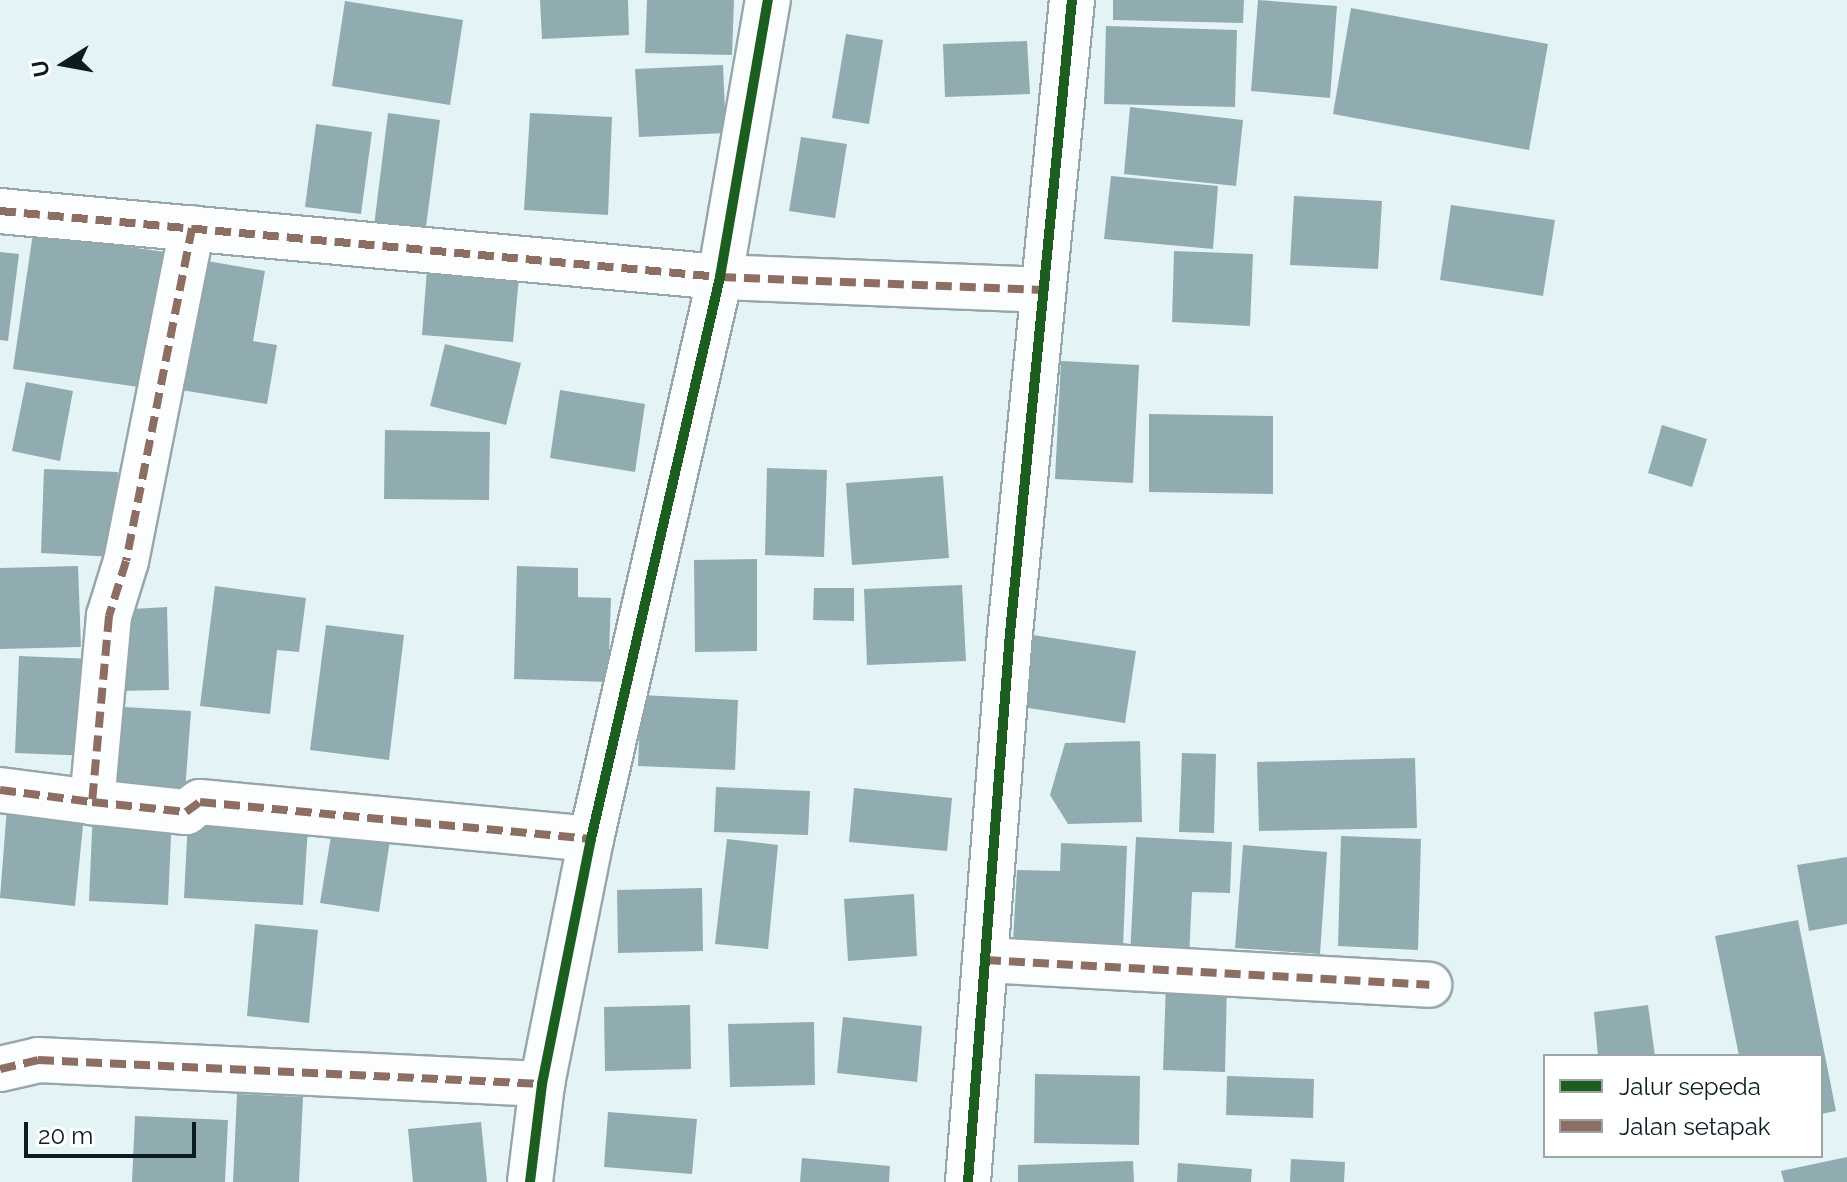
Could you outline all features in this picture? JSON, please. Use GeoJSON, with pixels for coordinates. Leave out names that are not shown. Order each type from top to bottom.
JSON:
{"type":"FeatureCollection","features":[{"type":"Feature","properties":{"kind":"street"},"geometry":{"type":"LineString","coordinates":[[530,1182],[542,1084],[591,839],[720,277],[768,0]]}},
{"type":"Feature","properties":{"kind":"street"},"geometry":{"type":"LineString","coordinates":[[968,1182],[1043,290],[1072,0]]}},
{"type":"Feature","properties":{"kind":"street"},"geometry":{"type":"LineString","coordinates":[[0,211],[720,277],[1043,290]]}},
{"type":"Feature","properties":{"kind":"street"},"geometry":{"type":"LineString","coordinates":[[92,802],[109,616],[126,561],[192,228]]}},
{"type":"Feature","properties":{"kind":"street"},"geometry":{"type":"LineString","coordinates":[[0,790],[186,812],[200,802],[591,839]]}},
{"type":"Feature","properties":{"kind":"street"},"geometry":{"type":"LineString","coordinates":[[985,960],[1429,985]]}},
{"type":"Feature","properties":{"kind":"street"},"geometry":{"type":"LineString","coordinates":[[0,1069],[38,1060],[542,1084]]}},
{"type":"Feature","properties":{"kind":"building"},"geometry":{"type":"Polygon","coordinates":[[[540,0],[628,0],[629,35],[542,39],[540,0]]]}},
{"type":"Feature","properties":{"kind":"building"},"geometry":{"type":"Polygon","coordinates":[[[647,0],[734,0],[732,55],[645,53],[647,0]]]}},
{"type":"Feature","properties":{"kind":"building"},"geometry":{"type":"Polygon","coordinates":[[[1113,0],[1244,0],[1243,23],[1113,20],[1113,0]]]}},
{"type":"Feature","properties":{"kind":"building"},"geometry":{"type":"Polygon","coordinates":[[[1258,0],[1337,6],[1330,98],[1251,91],[1258,0]]]}},
{"type":"Feature","properties":{"kind":"building"},"geometry":{"type":"Polygon","coordinates":[[[345,1],[463,20],[450,105],[332,86],[345,1]]]}},
{"type":"Feature","properties":{"kind":"building"},"geometry":{"type":"Polygon","coordinates":[[[1351,8],[1548,44],[1529,150],[1333,114],[1351,8]]]}},
{"type":"Feature","properties":{"kind":"building"},"geometry":{"type":"Polygon","coordinates":[[[1106,26],[1237,30],[1235,107],[1104,104],[1106,26]]]}},
{"type":"Feature","properties":{"kind":"building"},"geometry":{"type":"Polygon","coordinates":[[[846,34],[883,40],[869,124],[832,118],[846,34]]]}},
{"type":"Feature","properties":{"kind":"building"},"geometry":{"type":"Polygon","coordinates":[[[1027,41],[1030,94],[945,97],[943,44],[1027,41]]]}},
{"type":"Feature","properties":{"kind":"building"},"geometry":{"type":"Polygon","coordinates":[[[723,65],[726,133],[639,137],[635,69],[723,65]]]}},
{"type":"Feature","properties":{"kind":"building"},"geometry":{"type":"Polygon","coordinates":[[[1130,107],[1243,120],[1236,186],[1124,174],[1130,107]]]}},
{"type":"Feature","properties":{"kind":"building"},"geometry":{"type":"Polygon","coordinates":[[[388,113],[440,120],[425,234],[374,226],[388,113]]]}},
{"type":"Feature","properties":{"kind":"building"},"geometry":{"type":"Polygon","coordinates":[[[530,113],[612,117],[608,215],[524,210],[530,113]]]}},
{"type":"Feature","properties":{"kind":"building"},"geometry":{"type":"Polygon","coordinates":[[[316,124],[372,132],[361,214],[305,207],[316,124]]]}},
{"type":"Feature","properties":{"kind":"building"},"geometry":{"type":"Polygon","coordinates":[[[801,137],[847,144],[835,218],[789,211],[801,137]]]}},
{"type":"Feature","properties":{"kind":"building"},"geometry":{"type":"Polygon","coordinates":[[[1111,176],[1218,186],[1213,249],[1104,239],[1111,176]]]}},
{"type":"Feature","properties":{"kind":"building"},"geometry":{"type":"Polygon","coordinates":[[[1294,196],[1382,201],[1378,269],[1290,265],[1294,196]]]}},
{"type":"Feature","properties":{"kind":"building"},"geometry":{"type":"Polygon","coordinates":[[[1451,205],[1555,220],[1543,296],[1440,280],[1451,205]]]}},
{"type":"Feature","properties":{"kind":"building"},"geometry":{"type":"Polygon","coordinates":[[[33,233],[172,253],[153,389],[13,369],[33,233]]]}},
{"type":"Feature","properties":{"kind":"building"},"geometry":{"type":"Polygon","coordinates":[[[1174,251],[1253,254],[1250,326],[1172,322],[1174,251]]]}},
{"type":"Feature","properties":{"kind":"building"},"geometry":{"type":"Polygon","coordinates":[[[0,252],[19,254],[8,341],[0,340],[0,252]]]}},
{"type":"Feature","properties":{"kind":"building"},"geometry":{"type":"Polygon","coordinates":[[[196,259],[265,271],[253,341],[277,345],[267,404],[175,389],[196,259]]]}},
{"type":"Feature","properties":{"kind":"building"},"geometry":{"type":"Polygon","coordinates":[[[427,269],[519,277],[513,342],[422,335],[427,269]]]}},
{"type":"Feature","properties":{"kind":"building"},"geometry":{"type":"Polygon","coordinates":[[[445,344],[521,363],[506,425],[430,406],[445,344]]]}},
{"type":"Feature","properties":{"kind":"building"},"geometry":{"type":"Polygon","coordinates":[[[1061,361],[1139,365],[1133,483],[1055,479],[1061,361]]]}},
{"type":"Feature","properties":{"kind":"building"},"geometry":{"type":"Polygon","coordinates":[[[26,382],[73,391],[60,461],[12,451],[26,382]]]}},
{"type":"Feature","properties":{"kind":"building"},"geometry":{"type":"Polygon","coordinates":[[[560,390],[645,404],[635,472],[550,458],[560,390]]]}},
{"type":"Feature","properties":{"kind":"building"},"geometry":{"type":"Polygon","coordinates":[[[1149,414],[1273,416],[1273,494],[1149,492],[1149,414]]]}},
{"type":"Feature","properties":{"kind":"building"},"geometry":{"type":"Polygon","coordinates":[[[1662,425],[1707,439],[1692,487],[1648,473],[1662,425]]]}},
{"type":"Feature","properties":{"kind":"building"},"geometry":{"type":"Polygon","coordinates":[[[385,430],[490,432],[489,500],[384,499],[385,430]]]}},
{"type":"Feature","properties":{"kind":"building"},"geometry":{"type":"Polygon","coordinates":[[[767,468],[827,470],[824,557],[765,555],[767,468]]]}},
{"type":"Feature","properties":{"kind":"building"},"geometry":{"type":"Polygon","coordinates":[[[44,469],[118,472],[114,557],[41,553],[44,469]]]}},
{"type":"Feature","properties":{"kind":"building"},"geometry":{"type":"Polygon","coordinates":[[[943,476],[949,558],[852,565],[846,483],[943,476]]]}},
{"type":"Feature","properties":{"kind":"building"},"geometry":{"type":"Polygon","coordinates":[[[757,559],[757,651],[695,652],[694,560],[757,559]]]}},
{"type":"Feature","properties":{"kind":"building"},"geometry":{"type":"Polygon","coordinates":[[[78,566],[81,647],[0,649],[0,568],[78,566]]]}},
{"type":"Feature","properties":{"kind":"building"},"geometry":{"type":"Polygon","coordinates":[[[517,566],[578,568],[578,597],[611,598],[608,682],[514,679],[517,566]]]}},
{"type":"Feature","properties":{"kind":"building"},"geometry":{"type":"Polygon","coordinates":[[[962,585],[966,661],[867,665],[864,589],[962,585]]]}},
{"type":"Feature","properties":{"kind":"building"},"geometry":{"type":"Polygon","coordinates":[[[215,586],[306,598],[299,652],[277,650],[270,714],[200,706],[215,586]]]}},
{"type":"Feature","properties":{"kind":"building"},"geometry":{"type":"Polygon","coordinates":[[[814,588],[854,588],[854,621],[813,620],[814,588]]]}},
{"type":"Feature","properties":{"kind":"building"},"geometry":{"type":"Polygon","coordinates":[[[167,607],[169,690],[117,691],[115,610],[167,607]]]}},
{"type":"Feature","properties":{"kind":"building"},"geometry":{"type":"Polygon","coordinates":[[[326,625],[404,635],[389,760],[310,750],[326,625]]]}},
{"type":"Feature","properties":{"kind":"building"},"geometry":{"type":"Polygon","coordinates":[[[1033,635],[1136,651],[1125,723],[1022,707],[1033,635]]]}},
{"type":"Feature","properties":{"kind":"building"},"geometry":{"type":"Polygon","coordinates":[[[19,656],[94,659],[90,756],[15,753],[19,656]]]}},
{"type":"Feature","properties":{"kind":"building"},"geometry":{"type":"Polygon","coordinates":[[[641,695],[738,700],[735,770],[638,766],[641,695]]]}},
{"type":"Feature","properties":{"kind":"building"},"geometry":{"type":"Polygon","coordinates":[[[108,706],[191,711],[184,805],[101,799],[108,706]]]}},
{"type":"Feature","properties":{"kind":"building"},"geometry":{"type":"Polygon","coordinates":[[[1140,741],[1142,822],[1068,824],[1050,795],[1065,743],[1140,741]]]}},
{"type":"Feature","properties":{"kind":"building"},"geometry":{"type":"Polygon","coordinates":[[[1182,753],[1216,754],[1214,833],[1179,832],[1182,753]]]}},
{"type":"Feature","properties":{"kind":"building"},"geometry":{"type":"Polygon","coordinates":[[[1415,758],[1417,828],[1259,831],[1257,762],[1415,758]]]}},
{"type":"Feature","properties":{"kind":"building"},"geometry":{"type":"Polygon","coordinates":[[[716,787],[810,791],[808,835],[714,832],[716,787]]]}},
{"type":"Feature","properties":{"kind":"building"},"geometry":{"type":"Polygon","coordinates":[[[854,788],[952,798],[947,851],[849,842],[854,788]]]}},
{"type":"Feature","properties":{"kind":"building"},"geometry":{"type":"Polygon","coordinates":[[[7,807],[84,815],[75,906],[0,898],[7,807]]]}},
{"type":"Feature","properties":{"kind":"building"},"geometry":{"type":"Polygon","coordinates":[[[93,809],[172,812],[168,905],[89,901],[93,809]]]}},
{"type":"Feature","properties":{"kind":"building"},"geometry":{"type":"Polygon","coordinates":[[[334,818],[392,827],[379,912],[320,903],[334,818]]]}},
{"type":"Feature","properties":{"kind":"building"},"geometry":{"type":"Polygon","coordinates":[[[188,819],[308,827],[303,905],[184,898],[188,819]]]}},
{"type":"Feature","properties":{"kind":"building"},"geometry":{"type":"Polygon","coordinates":[[[1341,836],[1421,839],[1418,950],[1338,946],[1341,836]]]}},
{"type":"Feature","properties":{"kind":"building"},"geometry":{"type":"Polygon","coordinates":[[[1136,837],[1232,842],[1230,893],[1192,892],[1189,959],[1130,956],[1136,837]]]}},
{"type":"Feature","properties":{"kind":"building"},"geometry":{"type":"Polygon","coordinates":[[[727,839],[778,845],[768,949],[715,944],[727,839]]]}},
{"type":"Feature","properties":{"kind":"building"},"geometry":{"type":"Polygon","coordinates":[[[1061,843],[1127,846],[1123,948],[1013,942],[1017,870],[1060,871],[1061,843]]]}},
{"type":"Feature","properties":{"kind":"building"},"geometry":{"type":"Polygon","coordinates":[[[1243,845],[1327,852],[1320,954],[1235,948],[1243,845]]]}},
{"type":"Feature","properties":{"kind":"building"},"geometry":{"type":"Polygon","coordinates":[[[1847,857],[1847,924],[1809,931],[1797,865],[1847,857]]]}},
{"type":"Feature","properties":{"kind":"building"},"geometry":{"type":"Polygon","coordinates":[[[702,888],[703,951],[618,953],[617,890],[702,888]]]}},
{"type":"Feature","properties":{"kind":"building"},"geometry":{"type":"Polygon","coordinates":[[[914,894],[917,956],[848,961],[844,899],[914,894]]]}},
{"type":"Feature","properties":{"kind":"building"},"geometry":{"type":"Polygon","coordinates":[[[1798,920],[1836,1111],[1823,1114],[1823,1054],[1739,1054],[1715,936],[1798,920]]]}},
{"type":"Feature","properties":{"kind":"building"},"geometry":{"type":"Polygon","coordinates":[[[255,924],[318,930],[309,1023],[247,1016],[255,924]]]}},
{"type":"Feature","properties":{"kind":"building"},"geometry":{"type":"Polygon","coordinates":[[[1166,983],[1227,985],[1225,1072],[1163,1070],[1166,983]]]}},
{"type":"Feature","properties":{"kind":"building"},"geometry":{"type":"Polygon","coordinates":[[[690,1005],[691,1069],[605,1071],[604,1007],[690,1005]]]}},
{"type":"Feature","properties":{"kind":"building"},"geometry":{"type":"Polygon","coordinates":[[[1648,1005],[1655,1054],[1598,1054],[1594,1012],[1648,1005]]]}},
{"type":"Feature","properties":{"kind":"building"},"geometry":{"type":"Polygon","coordinates":[[[843,1017],[922,1026],[917,1082],[837,1073],[843,1017]]]}},
{"type":"Feature","properties":{"kind":"building"},"geometry":{"type":"Polygon","coordinates":[[[814,1022],[815,1085],[730,1087],[728,1024],[814,1022]]]}},
{"type":"Feature","properties":{"kind":"building"},"geometry":{"type":"Polygon","coordinates":[[[1035,1074],[1140,1076],[1139,1145],[1034,1143],[1035,1074]]]}},
{"type":"Feature","properties":{"kind":"building"},"geometry":{"type":"Polygon","coordinates":[[[1227,1076],[1314,1079],[1313,1118],[1226,1115],[1227,1076]]]}},
{"type":"Feature","properties":{"kind":"building"},"geometry":{"type":"Polygon","coordinates":[[[237,1094],[303,1097],[299,1182],[233,1182],[237,1094]]]}},
{"type":"Feature","properties":{"kind":"building"},"geometry":{"type":"Polygon","coordinates":[[[608,1112],[697,1119],[692,1174],[604,1167],[608,1112]]]}},
{"type":"Feature","properties":{"kind":"building"},"geometry":{"type":"Polygon","coordinates":[[[135,1116],[228,1120],[225,1182],[132,1182],[135,1116]]]}},
{"type":"Feature","properties":{"kind":"building"},"geometry":{"type":"Polygon","coordinates":[[[481,1122],[487,1182],[413,1182],[408,1129],[481,1122]]]}},
{"type":"Feature","properties":{"kind":"building"},"geometry":{"type":"Polygon","coordinates":[[[1847,1157],[1847,1182],[1784,1182],[1781,1171],[1847,1157]]]}},
{"type":"Feature","properties":{"kind":"building"},"geometry":{"type":"Polygon","coordinates":[[[802,1158],[890,1166],[889,1182],[800,1182],[802,1158]]]}},
{"type":"Feature","properties":{"kind":"building"},"geometry":{"type":"Polygon","coordinates":[[[1291,1159],[1345,1162],[1344,1182],[1290,1182],[1291,1159]]]}},
{"type":"Feature","properties":{"kind":"building"},"geometry":{"type":"Polygon","coordinates":[[[1133,1161],[1134,1182],[1018,1182],[1018,1165],[1133,1161]]]}},
{"type":"Feature","properties":{"kind":"building"},"geometry":{"type":"Polygon","coordinates":[[[1178,1163],[1252,1169],[1251,1182],[1177,1182],[1178,1163]]]}},
{"type":"Feature","properties":{"kind":"marked path"},"geometry":{"type":"LineString","coordinates":[[0,211],[720,277],[1043,290]]}},
{"type":"Feature","properties":{"kind":"marked path"},"geometry":{"type":"LineString","coordinates":[[192,228],[126,561],[109,616],[92,802],[186,812],[200,802],[591,839]]}},
{"type":"Feature","properties":{"kind":"marked path"},"geometry":{"type":"LineString","coordinates":[[0,790],[92,802]]}},
{"type":"Feature","properties":{"kind":"marked path"},"geometry":{"type":"LineString","coordinates":[[985,960],[1429,985]]}},
{"type":"Feature","properties":{"kind":"marked path"},"geometry":{"type":"LineString","coordinates":[[0,1069],[38,1060],[542,1084]]}},
{"type":"Feature","properties":{"kind":"cycle path"},"geometry":{"type":"LineString","coordinates":[[530,1182],[542,1084],[591,839],[720,277],[768,0]]}},
{"type":"Feature","properties":{"kind":"cycle path"},"geometry":{"type":"LineString","coordinates":[[968,1182],[1010,633],[1072,0]]}}]}
